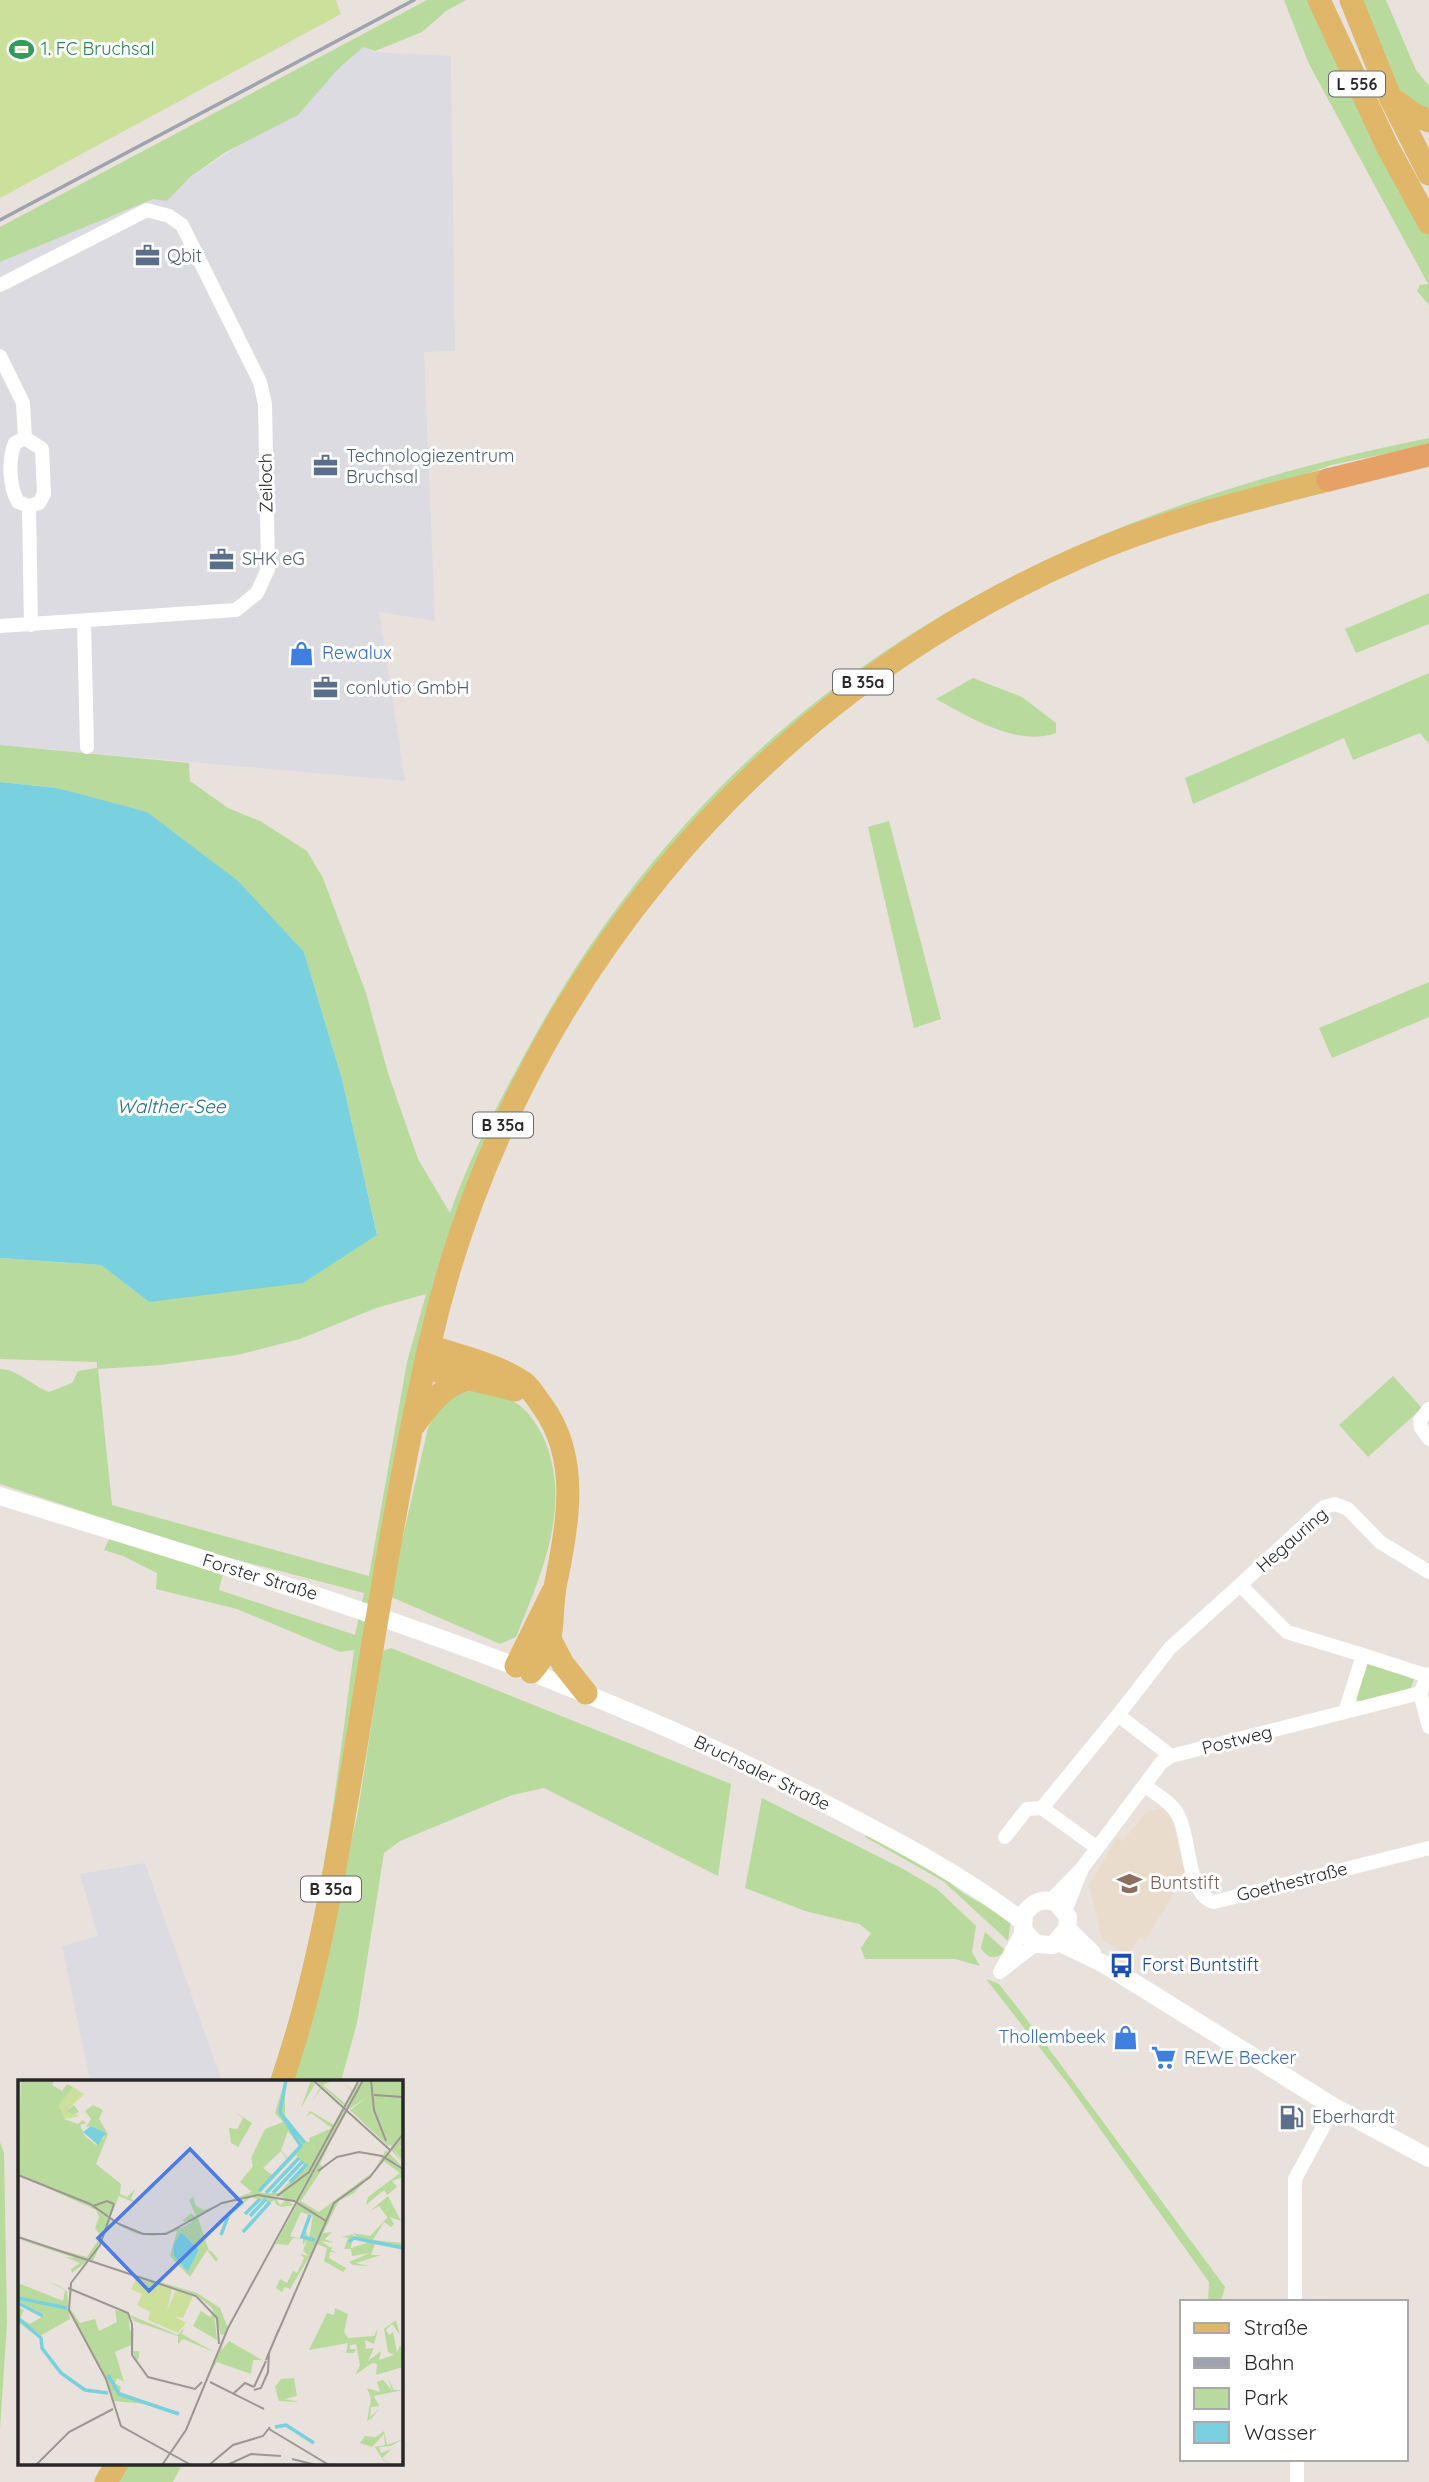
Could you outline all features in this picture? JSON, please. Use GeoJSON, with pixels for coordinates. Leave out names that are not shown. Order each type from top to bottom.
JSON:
{"type":"FeatureCollection","features":[{"type":"Feature","properties":{"kind":"highway","name":"B 35a"},"geometry":{"type":"LineString","coordinates":[[1328,480],[1429,455]]}},
{"type":"Feature","properties":{"kind":"highway","name":"B 35a"},"geometry":{"type":"LineString","coordinates":[[1328,480],[1429,467]]}},
{"type":"Feature","properties":{"kind":"main road","name":"L 556"},"geometry":{"type":"LineString","coordinates":[[1319,0],[1416,156]]}},
{"type":"Feature","properties":{"kind":"main road","name":"L 556"},"geometry":{"type":"LineString","coordinates":[[1351,0],[1416,156],[1429,223]]}},
{"type":"Feature","properties":{"kind":"main road"},"geometry":{"type":"LineString","coordinates":[[1390,97],[1415,116],[1429,121]]}},
{"type":"Feature","properties":{"kind":"main road","name":"B 35a"},"geometry":{"type":"LineString","coordinates":[[282,2080],[321,1937],[335,1872],[389,1544],[427,1354],[471,1204],[504,1122],[541,1049],[591,966],[633,907],[672,859],[748,778],[798,733],[869,677],[958,620],[1017,587],[1082,556],[1155,528],[1328,480]]}},
{"type":"Feature","properties":{"kind":"main road"},"geometry":{"type":"LineString","coordinates":[[427,1354],[438,1371],[523,1393],[540,1402]]}},
{"type":"Feature","properties":{"kind":"main road"},"geometry":{"type":"LineString","coordinates":[[427,1354],[512,1376],[527,1385],[561,1439],[568,1479],[564,1533],[554,1590],[551,1641],[563,1664],[586,1693]]}},
{"type":"Feature","properties":{"kind":"main road"},"geometry":{"type":"LineString","coordinates":[[411,1429],[437,1396],[450,1386],[468,1379]]}},
{"type":"Feature","properties":{"kind":"main road"},"geometry":{"type":"LineString","coordinates":[[524,1669],[554,1590]]}},
{"type":"Feature","properties":{"kind":"main road"},"geometry":{"type":"LineString","coordinates":[[524,1669],[551,1641]]}},
{"type":"Feature","properties":{"kind":"main road"},"geometry":{"type":"LineString","coordinates":[[106,2482],[116,2464]]}},
{"type":"Feature","properties":{"kind":"street","name":"Zeiloch"},"geometry":{"type":"LineString","coordinates":[[0,285],[146,209],[169,216],[182,225],[260,382],[265,404],[268,569],[257,593],[236,610],[0,626]]}},
{"type":"Feature","properties":{"kind":"street"},"geometry":{"type":"LineString","coordinates":[[0,356],[23,403],[25,438]]}},
{"type":"Feature","properties":{"kind":"street"},"geometry":{"type":"LineString","coordinates":[[25,438],[41,449],[44,494],[39,503],[29,506],[18,502],[13,492],[10,454],[15,443],[25,438]]}},
{"type":"Feature","properties":{"kind":"street"},"geometry":{"type":"LineString","coordinates":[[29,506],[31,625]]}},
{"type":"Feature","properties":{"kind":"street"},"geometry":{"type":"LineString","coordinates":[[84,621],[87,747]]}},
{"type":"Feature","properties":{"kind":"street"},"geometry":{"type":"LineString","coordinates":[[1429,1409],[1420,1420],[1421,1428],[1429,1439]]}},
{"type":"Feature","properties":{"kind":"street","name":"Forster Straße"},"geometry":{"type":"LineString","coordinates":[[0,1496],[336,1601],[524,1669]]}},
{"type":"Feature","properties":{"kind":"street","name":"Hegauring"},"geometry":{"type":"LineString","coordinates":[[1429,1572],[1380,1542],[1348,1510],[1335,1504],[1324,1507],[1240,1585],[1287,1632],[1429,1675]]}},
{"type":"Feature","properties":{"kind":"street"},"geometry":{"type":"LineString","coordinates":[[1042,1808],[1170,1648],[1240,1585]]}},
{"type":"Feature","properties":{"kind":"street"},"geometry":{"type":"LineString","coordinates":[[1345,1712],[1363,1655]]}},
{"type":"Feature","properties":{"kind":"street","name":"Bruchsaler Straße"},"geometry":{"type":"LineString","coordinates":[[524,1669],[586,1693],[785,1783],[985,1893],[1025,1919],[1036,1944]]}},
{"type":"Feature","properties":{"kind":"street"},"geometry":{"type":"LineString","coordinates":[[1429,1675],[1420,1693],[1429,1727]]}},
{"type":"Feature","properties":{"kind":"street","name":"Postweg"},"geometry":{"type":"LineString","coordinates":[[1171,1756],[1420,1693]]}},
{"type":"Feature","properties":{"kind":"street"},"geometry":{"type":"LineString","coordinates":[[1118,1715],[1171,1756],[1161,1763],[1096,1847],[1083,1867],[1060,1921],[1047,1946],[1036,1944],[1000,1972],[1025,1919],[1043,1900],[1060,1921],[1104,1964],[1334,2107],[1429,2158]]}},
{"type":"Feature","properties":{"kind":"street","name":"Goethestraße"},"geometry":{"type":"LineString","coordinates":[[1145,1786],[1176,1811],[1182,1822],[1197,1889],[1206,1900],[1214,1902],[1429,1847]]}},
{"type":"Feature","properties":{"kind":"street"},"geometry":{"type":"LineString","coordinates":[[1005,1837],[1027,1809],[1042,1808],[1096,1847]]}},
{"type":"Feature","properties":{"kind":"street"},"geometry":{"type":"LineString","coordinates":[[1295,2300],[1295,2179],[1334,2107]]}},
{"type":"Feature","properties":{"kind":"street"},"geometry":{"type":"LineString","coordinates":[[1297,2461],[1297,2482]]}},
{"type":"Feature","properties":{"kind":"shaded area"},"geometry":{"type":"Polygon","coordinates":[[[363,47],[374,52],[451,56],[455,351],[424,352],[435,621],[379,612],[405,781],[0,745],[0,262],[153,199],[167,201],[190,177],[249,140],[363,47]]]}},
{"type":"Feature","properties":{"kind":"shaded area","name":"Buntstift"},"geometry":{"type":"Polygon","coordinates":[[[1163,1808],[1171,1814],[1185,1875],[1169,1880],[1173,1896],[1145,1940],[1140,1937],[1128,1954],[1102,1940],[1089,1885],[1117,1838],[1123,1841],[1146,1812],[1163,1808]]]}},
{"type":"Feature","properties":{"kind":"shaded area"},"geometry":{"type":"Polygon","coordinates":[[[145,1863],[222,2080],[90,2080],[62,1946],[98,1936],[80,1874],[145,1863]]]}},
{"type":"Feature","properties":{"kind":"green space"},"geometry":{"type":"Polygon","coordinates":[[[0,0],[336,0],[341,14],[0,198],[0,0]]]}},
{"type":"Feature","properties":{"kind":"green space"},"geometry":{"type":"Polygon","coordinates":[[[427,0],[466,0],[446,11],[422,32],[375,51],[363,47],[337,70],[298,115],[224,153],[190,177],[167,201],[153,199],[0,262],[0,227],[427,0]]]}},
{"type":"Feature","properties":{"kind":"green space"},"geometry":{"type":"Polygon","coordinates":[[[1284,0],[1314,0],[1429,234],[1429,305],[1417,291],[1420,285],[1428,284],[1309,64],[1284,0]]]}},
{"type":"Feature","properties":{"kind":"green space"},"geometry":{"type":"Polygon","coordinates":[[[1358,0],[1386,0],[1416,70],[1429,86],[1429,116],[1400,93],[1358,0]]]}},
{"type":"Feature","properties":{"kind":"green space"},"geometry":{"type":"Polygon","coordinates":[[[1429,438],[1429,445],[1331,465],[1006,584],[699,817],[490,1133],[464,1195],[442,1259],[408,1390],[330,1860],[276,2080],[270,2080],[308,1947],[331,1820],[354,1650],[340,1652],[237,1609],[156,1589],[157,1573],[104,1550],[110,1537],[223,1574],[219,1590],[355,1635],[364,1593],[200,1550],[0,1484],[0,1369],[13,1372],[49,1392],[72,1383],[78,1371],[97,1368],[97,1362],[0,1359],[0,1258],[101,1265],[149,1302],[377,1234],[342,1079],[304,952],[57,788],[0,782],[0,745],[189,763],[190,781],[228,808],[260,821],[307,851],[323,878],[366,993],[388,1073],[418,1159],[450,1213],[477,1147],[532,1041],[611,917],[700,808],[800,715],[909,636],[1027,569],[1153,515],[1288,471],[1429,438]],[[426,1294],[376,1308],[300,1339],[237,1355],[161,1365],[98,1369],[112,1505],[369,1576],[407,1362],[426,1294]]]}},
{"type":"Feature","properties":{"kind":"green space"},"geometry":{"type":"Polygon","coordinates":[[[1429,593],[1429,624],[1356,653],[1345,629],[1429,593]]]}},
{"type":"Feature","properties":{"kind":"green space"},"geometry":{"type":"Polygon","coordinates":[[[1429,673],[1429,744],[1420,733],[1353,760],[1344,738],[1193,804],[1185,778],[1429,673]]]}},
{"type":"Feature","properties":{"kind":"green space"},"geometry":{"type":"Polygon","coordinates":[[[973,678],[1022,697],[1056,723],[1056,733],[1026,736],[1010,733],[979,722],[936,699],[973,678]]]}},
{"type":"Feature","properties":{"kind":"green space"},"geometry":{"type":"Polygon","coordinates":[[[889,821],[941,1019],[914,1028],[868,827],[889,821]]]}},
{"type":"Feature","properties":{"kind":"green space"},"geometry":{"type":"Polygon","coordinates":[[[1429,982],[1429,1017],[1332,1058],[1319,1028],[1429,982]]]}},
{"type":"Feature","properties":{"kind":"green space"},"geometry":{"type":"Polygon","coordinates":[[[1393,1376],[1422,1408],[1368,1457],[1339,1425],[1393,1376]]]}},
{"type":"Feature","properties":{"kind":"green space"},"geometry":{"type":"Polygon","coordinates":[[[475,1390],[496,1395],[521,1406],[537,1425],[553,1466],[554,1516],[543,1565],[516,1637],[500,1644],[389,1596],[428,1428],[447,1402],[459,1394],[475,1390]]]}},
{"type":"Feature","properties":{"kind":"green space"},"geometry":{"type":"Polygon","coordinates":[[[391,1648],[731,1784],[718,1876],[544,1788],[512,1795],[400,1841],[384,1853],[357,2023],[341,2080],[292,2080],[357,1817],[383,1651],[391,1648]]]}},
{"type":"Feature","properties":{"kind":"green space"},"geometry":{"type":"Polygon","coordinates":[[[1368,1662],[1414,1679],[1410,1691],[1362,1703],[1355,1698],[1368,1662]]]}},
{"type":"Feature","properties":{"kind":"green space"},"geometry":{"type":"Polygon","coordinates":[[[762,1798],[937,1889],[976,1926],[972,1952],[980,1966],[955,1959],[865,1959],[861,1948],[871,1933],[859,1924],[805,1911],[745,1888],[762,1798]]]}},
{"type":"Feature","properties":{"kind":"green space"},"geometry":{"type":"Polygon","coordinates":[[[867,1833],[1011,1919],[1008,1941],[943,1881],[865,1837],[867,1833]]]}},
{"type":"Feature","properties":{"kind":"green space"},"geometry":{"type":"Polygon","coordinates":[[[985,1932],[1005,1950],[999,1956],[990,1957],[981,1948],[985,1932]]]}},
{"type":"Feature","properties":{"kind":"green space"},"geometry":{"type":"Polygon","coordinates":[[[986,1979],[999,1984],[1038,2034],[1225,2287],[1222,2300],[1208,2300],[1209,2282],[1068,2084],[986,1979]]]}},
{"type":"Feature","properties":{"kind":"green space"},"geometry":{"type":"Polygon","coordinates":[[[0,2142],[4,2153],[7,2323],[0,2430],[0,2142]]]}},
{"type":"Feature","properties":{"kind":"green space"},"geometry":{"type":"Polygon","coordinates":[[[124,2464],[182,2464],[173,2482],[115,2482],[124,2464]]]}},
{"type":"Feature","properties":{"kind":"water","name":"Walther-See"},"geometry":{"type":"Polygon","coordinates":[[[0,782],[57,788],[147,812],[238,881],[304,952],[342,1079],[377,1235],[303,1283],[149,1302],[101,1265],[0,1258],[0,782]]]}},
{"type":"Feature","properties":{"kind":"railway"},"geometry":{"type":"LineString","coordinates":[[0,220],[414,0]]}},
{"type":"Feature","properties":{"kind":"place","name":"1. FC Bruchsal"},"geometry":{"type":"Point","coordinates":[21,49]}},
{"type":"Feature","properties":{"kind":"place","name":"Qbit"},"geometry":{"type":"Point","coordinates":[147,256]}},
{"type":"Feature","properties":{"kind":"place","name":"Technologiezentrum Bruchsal"},"geometry":{"type":"Point","coordinates":[326,466]}},
{"type":"Feature","properties":{"kind":"place","name":"SHK eG"},"geometry":{"type":"Point","coordinates":[222,559]}},
{"type":"Feature","properties":{"kind":"place","name":"Rewalux"},"geometry":{"type":"Point","coordinates":[302,653]}},
{"type":"Feature","properties":{"kind":"place","name":"conlutio GmbH"},"geometry":{"type":"Point","coordinates":[326,688]}},
{"type":"Feature","properties":{"kind":"place","name":"Buntstift"},"geometry":{"type":"Point","coordinates":[1130,1883]}},
{"type":"Feature","properties":{"kind":"place","name":"Forst Buntstift"},"geometry":{"type":"Point","coordinates":[1122,1965]}},
{"type":"Feature","properties":{"kind":"place","name":"Thollembeek"},"geometry":{"type":"Point","coordinates":[1126,2037]}},
{"type":"Feature","properties":{"kind":"place","name":"REWE Becker"},"geometry":{"type":"Point","coordinates":[1164,2058]}},
{"type":"Feature","properties":{"kind":"place","name":"Eberhardt"},"geometry":{"type":"Point","coordinates":[1292,2117]}}]}
